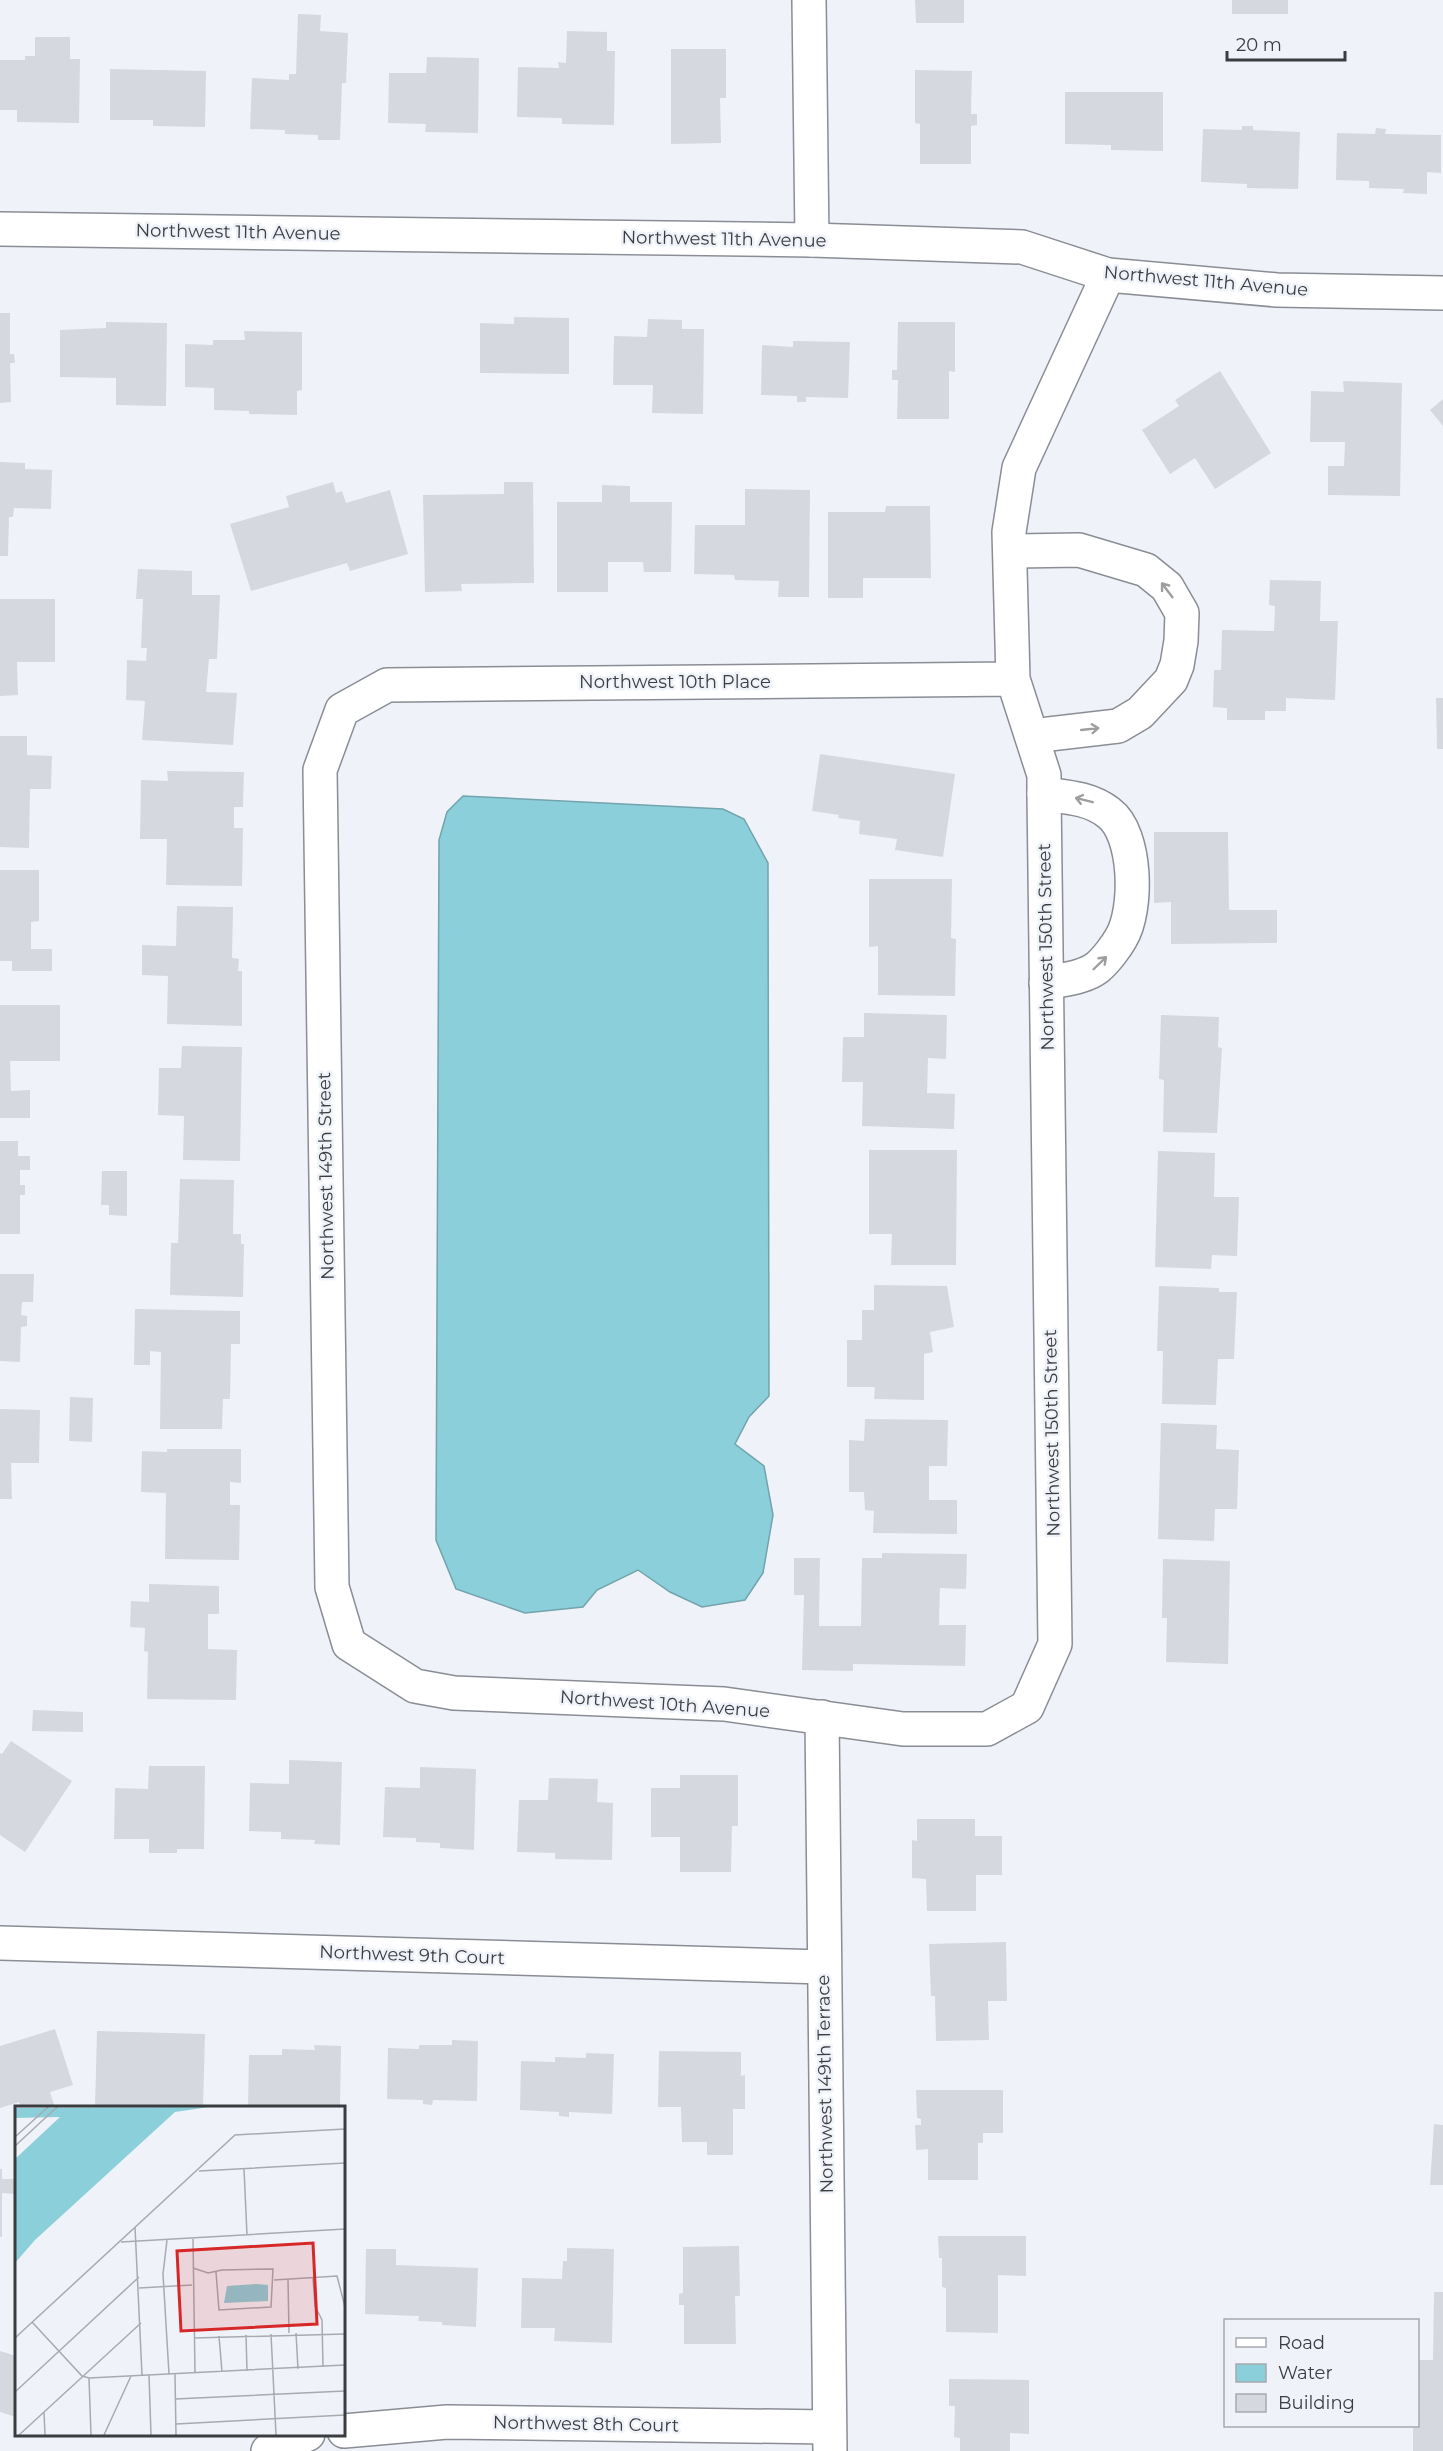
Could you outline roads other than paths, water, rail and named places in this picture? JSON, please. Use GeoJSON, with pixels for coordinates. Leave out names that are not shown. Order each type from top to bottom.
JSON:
{"type":"FeatureCollection","features":[{"type":"Feature","properties":{"kind":"street"},"geometry":{"type":"LineString","coordinates":[[809,0],[812,240]]}},
{"type":"Feature","properties":{"kind":"street","name":"Northwest 11th Avenue"},"geometry":{"type":"LineString","coordinates":[[0,229],[812,240],[1022,247],[1108,275],[1276,290],[1443,293]]}},
{"type":"Feature","properties":{"kind":"street","name":"Northwest 150th Street"},"geometry":{"type":"LineString","coordinates":[[1055,1644],[1044,776],[1013,679],[1009,532],[1019,468],[1108,275]]}},
{"type":"Feature","properties":{"kind":"street"},"geometry":{"type":"LineString","coordinates":[[1010,551],[1079,550],[1146,570],[1167,587],[1182,613],[1181,641],[1177,665],[1171,680],[1140,713],[1118,726],[1032,736]]}},
{"type":"Feature","properties":{"kind":"street","name":"Northwest 10th Place"},"geometry":{"type":"LineString","coordinates":[[342,710],[387,684],[1013,679]]}},
{"type":"Feature","properties":{"kind":"street","name":"Northwest 149th Street"},"geometry":{"type":"LineString","coordinates":[[342,710],[320,770],[332,1587],[349,1644]]}},
{"type":"Feature","properties":{"kind":"street"},"geometry":{"type":"LineString","coordinates":[[1044,794],[1093,802],[1112,814],[1127,839],[1132,898],[1122,937],[1099,966],[1083,976],[1046,982]]}},
{"type":"Feature","properties":{"kind":"street","name":"Northwest 10th Avenue"},"geometry":{"type":"LineString","coordinates":[[349,1644],[415,1686],[454,1693],[724,1704],[903,1729],[987,1729],[1027,1707],[1055,1644]]}},
{"type":"Feature","properties":{"kind":"street","name":"Northwest 149th Terrace"},"geometry":{"type":"LineString","coordinates":[[822,1717],[829,2439]]}},
{"type":"Feature","properties":{"kind":"street","name":"Northwest 9th Court"},"geometry":{"type":"LineString","coordinates":[[0,1943],[824,1967]]}},
{"type":"Feature","properties":{"kind":"street","name":"Northwest 8th Court"},"geometry":{"type":"LineString","coordinates":[[345,2431],[447,2422],[829,2439]]}},
{"type":"Feature","properties":{"kind":"street"},"geometry":{"type":"LineString","coordinates":[[268,2451],[303,2436]]}},
{"type":"Feature","properties":{"kind":"water"},"geometry":{"type":"Polygon","coordinates":[[[463,796],[723,809],[744,819],[768,863],[769,1396],[749,1417],[735,1444],[764,1466],[773,1515],[763,1573],[745,1600],[702,1607],[670,1592],[638,1570],[597,1590],[583,1607],[525,1613],[456,1589],[436,1540],[439,840],[447,812],[463,796]]]}}]}
